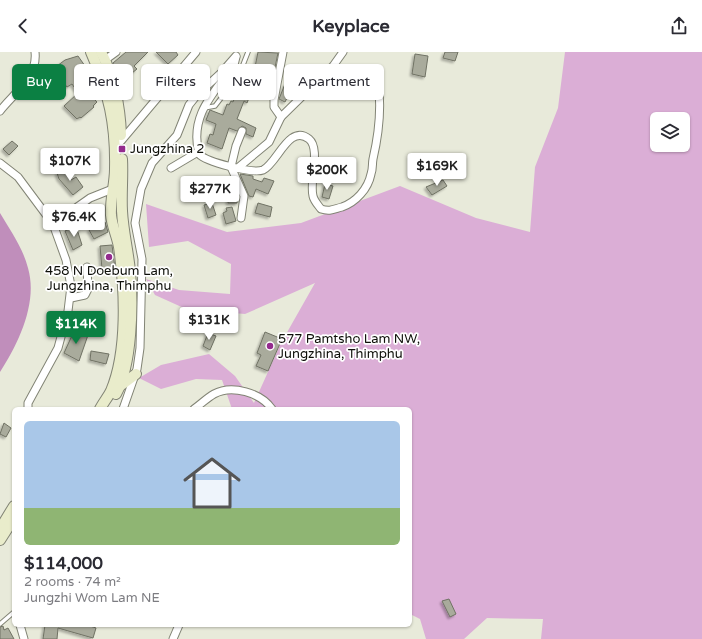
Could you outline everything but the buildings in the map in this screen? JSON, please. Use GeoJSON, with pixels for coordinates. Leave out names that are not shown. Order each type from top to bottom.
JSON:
{"type":"FeatureCollection","features":[{"type":"Feature","properties":{"kind":"main road"},"geometry":{"type":"LineString","coordinates":[[91,52],[106,87],[114,126],[118,187],[130,273],[129,342],[125,371],[120,386],[109,407]]}},
{"type":"Feature","properties":{"kind":"main road"},"geometry":{"type":"LineString","coordinates":[[101,407],[114,382],[121,345],[123,307],[119,245],[111,214],[118,187],[121,141],[119,109],[103,56]]}},
{"type":"Feature","properties":{"kind":"main road"},"geometry":{"type":"LineString","coordinates":[[120,386],[136,374]]}},
{"type":"Feature","properties":{"kind":"main road"},"geometry":{"type":"LineString","coordinates":[[0,529],[12,509]]}},
{"type":"Feature","properties":{"kind":"main road"},"geometry":{"type":"LineString","coordinates":[[0,540],[12,521]]}},
{"type":"Feature","properties":{"kind":"street"},"geometry":{"type":"LineString","coordinates":[[0,111],[29,78],[36,66],[35,52]]}},
{"type":"Feature","properties":{"kind":"street"},"geometry":{"type":"LineString","coordinates":[[103,56],[116,52]]}},
{"type":"Feature","properties":{"kind":"street"},"geometry":{"type":"LineString","coordinates":[[121,141],[196,52]]}},
{"type":"Feature","properties":{"kind":"street"},"geometry":{"type":"LineString","coordinates":[[282,117],[274,108],[274,100],[283,52]]}},
{"type":"Feature","properties":{"kind":"street"},"geometry":{"type":"LineString","coordinates":[[239,167],[269,142],[282,117],[333,66],[343,52]]}},
{"type":"Feature","properties":{"kind":"street"},"geometry":{"type":"LineString","coordinates":[[237,54],[234,65],[203,108],[199,118],[197,132],[198,152],[202,157],[208,160],[231,167],[239,167],[247,170],[262,170],[267,167],[289,140],[296,136],[303,136],[314,146],[313,195],[321,209],[332,211],[355,200],[368,183],[372,174],[381,121],[379,100]]}},
{"type":"Feature","properties":{"kind":"street"},"geometry":{"type":"LineString","coordinates":[[124,407],[136,374],[140,348],[142,258],[135,223],[141,189],[152,163],[177,134],[188,105],[237,54]]}},
{"type":"Feature","properties":{"kind":"street"},"geometry":{"type":"LineString","coordinates":[[242,131],[236,146],[231,167],[244,196],[242,218]]}},
{"type":"Feature","properties":{"kind":"street"},"geometry":{"type":"LineString","coordinates":[[171,168],[198,152]]}},
{"type":"Feature","properties":{"kind":"street"},"geometry":{"type":"LineString","coordinates":[[0,163],[18,177],[53,224],[66,260],[71,286],[71,298],[58,348],[28,403],[28,407]]}},
{"type":"Feature","properties":{"kind":"street"},"geometry":{"type":"LineString","coordinates":[[53,224],[90,198],[118,187]]}},
{"type":"Feature","properties":{"kind":"street"},"geometry":{"type":"LineString","coordinates":[[71,298],[85,295],[88,289],[87,267]]}},
{"type":"Feature","properties":{"kind":"street"},"geometry":{"type":"LineString","coordinates":[[197,407],[215,394],[228,390],[252,394],[267,403],[270,407]]}},
{"type":"Feature","properties":{"kind":"street"},"geometry":{"type":"LineString","coordinates":[[21,627],[24,639]]}},
{"type":"Feature","properties":{"kind":"street"},"geometry":{"type":"LineString","coordinates":[[173,639],[178,627]]}},
{"type":"Feature","properties":{"kind":"lane"},"geometry":{"type":"LineString","coordinates":[[203,108],[207,109],[215,106],[239,75],[248,52]]}},
{"type":"Feature","properties":{"kind":"lane"},"geometry":{"type":"LineString","coordinates":[[0,624],[12,614]]}},
{"type":"Feature","properties":{"kind":"shaded area"},"geometry":{"type":"Polygon","coordinates":[[[565,52],[702,52],[702,639],[541,639],[543,619],[487,618],[464,639],[426,639],[420,619],[412,615],[412,407],[231,407],[222,380],[196,379],[161,389],[139,378],[161,365],[209,354],[235,376],[254,403],[281,343],[315,283],[245,314],[186,309],[155,295],[146,279],[179,290],[230,294],[231,264],[188,241],[149,247],[146,204],[227,232],[301,223],[400,186],[476,218],[530,232],[535,167],[558,108],[565,52]]]}},
{"type":"Feature","properties":{"kind":"shaded area"},"geometry":{"type":"Polygon","coordinates":[[[0,213],[23,253],[28,268],[31,295],[29,308],[20,335],[0,372],[0,213]]]}},
{"type":"Feature","properties":{"kind":"place","name":"Jungzhina 2"},"geometry":{"type":"Point","coordinates":[122,149]}},
{"type":"Feature","properties":{"kind":"place","name":"458 N Doebum Lam, Jungzhina, Thimphu"},"geometry":{"type":"Point","coordinates":[109,257]}},
{"type":"Feature","properties":{"kind":"place","name":"577 Pamtsho Lam NW, Jungzhina, Thimphu"},"geometry":{"type":"Point","coordinates":[270,346]}}]}
